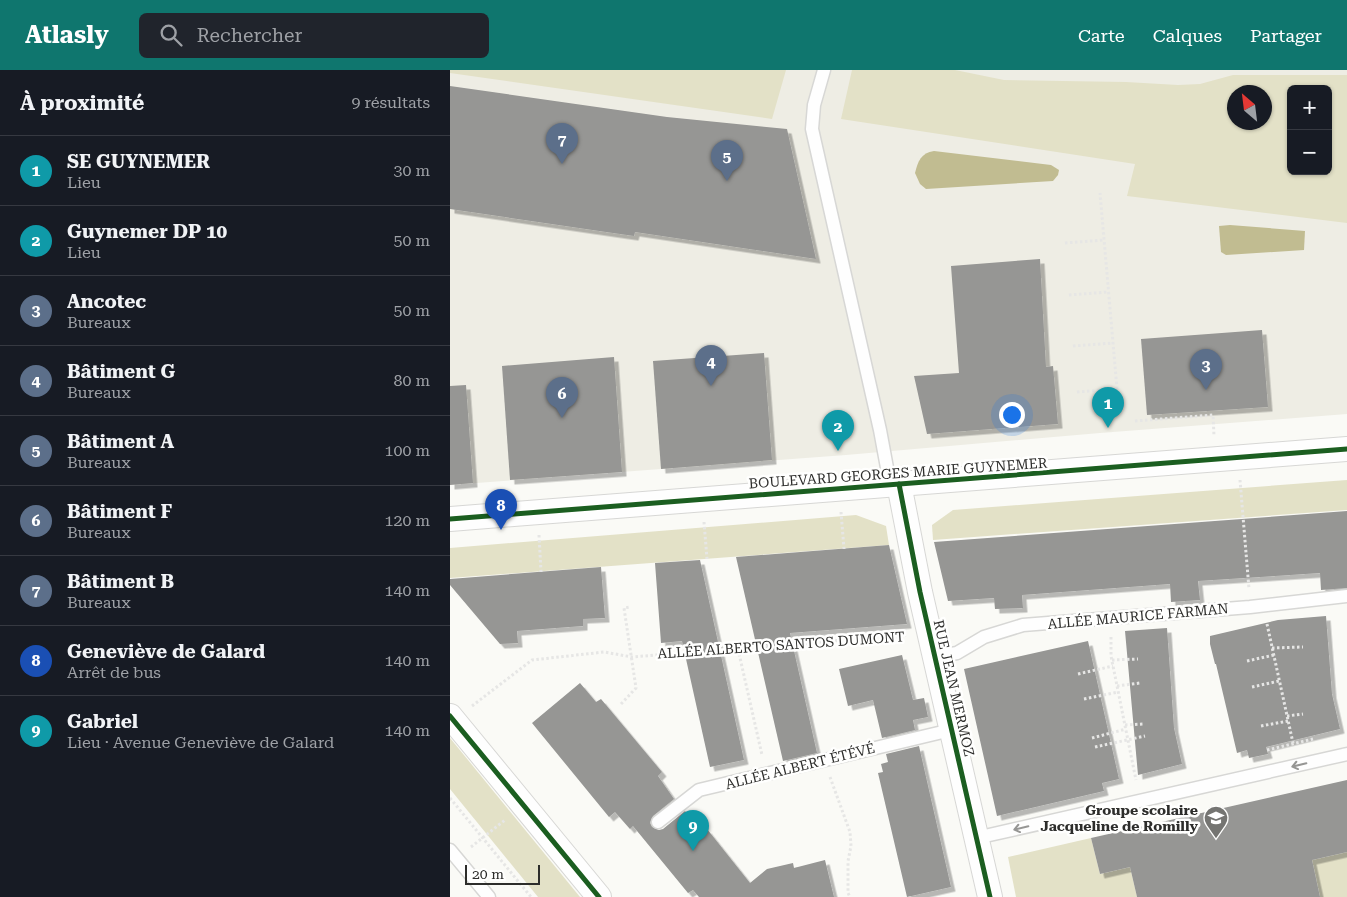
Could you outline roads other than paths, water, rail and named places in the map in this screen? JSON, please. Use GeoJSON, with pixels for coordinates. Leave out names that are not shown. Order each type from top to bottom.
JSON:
{"type":"FeatureCollection","features":[{"type":"Feature","properties":{"kind":"street","name":"BOULEVARD GEORGES MARIE GUYNEMER"},"geometry":{"type":"LineString","coordinates":[[450,519],[1347,449]]}},
{"type":"Feature","properties":{"kind":"street","name":"RUE JEAN MERMOZ"},"geometry":{"type":"LineString","coordinates":[[894,484],[990,897]]}},
{"type":"Feature","properties":{"kind":"street"},"geometry":{"type":"LineString","coordinates":[[461,711],[599,897]]}},
{"type":"Feature","properties":{"kind":"lane"},"geometry":{"type":"LineString","coordinates":[[824,70],[814,105],[812,130],[894,484]]}},
{"type":"Feature","properties":{"kind":"lane","name":"ALLÉE MAURICE FARMAN"},"geometry":{"type":"LineString","coordinates":[[935,657],[957,653],[984,637],[1023,625],[1250,607],[1347,596]]}},
{"type":"Feature","properties":{"kind":"lane","name":"ALLÉE ALBERT ÉTÉVÉ"},"geometry":{"type":"LineString","coordinates":[[658,822],[700,790],[951,730]]}},
{"type":"Feature","properties":{"kind":"lane"},"geometry":{"type":"LineString","coordinates":[[976,838],[1347,754]]}},
{"type":"Feature","properties":{"kind":"lane"},"geometry":{"type":"LineString","coordinates":[[450,850],[488,897]]}},
{"type":"Feature","properties":{"kind":"place","name":"Bâtiment B"},"geometry":{"type":"Point","coordinates":[562,164]}},
{"type":"Feature","properties":{"kind":"place","name":"Bâtiment A"},"geometry":{"type":"Point","coordinates":[727,181]}},
{"type":"Feature","properties":{"kind":"place","name":"Bâtiment G"},"geometry":{"type":"Point","coordinates":[711,386]}},
{"type":"Feature","properties":{"kind":"place","name":"Ancotec"},"geometry":{"type":"Point","coordinates":[1206,390]}},
{"type":"Feature","properties":{"kind":"place","name":"Bâtiment F"},"geometry":{"type":"Point","coordinates":[562,418]}},
{"type":"Feature","properties":{"kind":"place","name":"SE GUYNEMER"},"geometry":{"type":"Point","coordinates":[1108,428]}},
{"type":"Feature","properties":{"kind":"place","name":"Guynemer DP 10"},"geometry":{"type":"Point","coordinates":[838,451]}},
{"type":"Feature","properties":{"kind":"place","name":"Geneviève de Galard"},"geometry":{"type":"Point","coordinates":[501,530]}},
{"type":"Feature","properties":{"kind":"place","name":"Groupe scolaire Jacqueline de Romilly"},"geometry":{"type":"Point","coordinates":[1216,839]}},
{"type":"Feature","properties":{"kind":"place","name":"Gabriel"},"geometry":{"type":"Point","coordinates":[693,851]}}]}
